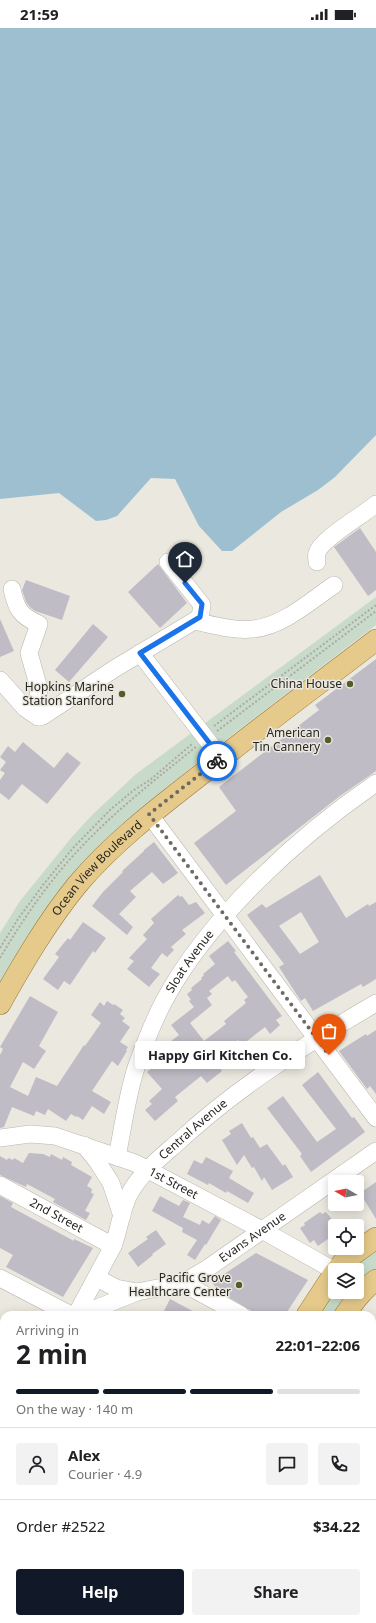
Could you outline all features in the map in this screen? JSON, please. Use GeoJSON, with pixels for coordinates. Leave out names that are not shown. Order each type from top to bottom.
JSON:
{"type":"FeatureCollection","features":[{"type":"Feature","properties":{"kind":"main road","name":"Ocean View Boulevard"},"geometry":{"type":"LineString","coordinates":[[0,1004],[29,954],[69,896],[93,868],[149,814],[376,640]]}},
{"type":"Feature","properties":{"kind":"main road"},"geometry":{"type":"LineString","coordinates":[[342,1263],[376,1238]]}},
{"type":"Feature","properties":{"kind":"main road"},"geometry":{"type":"LineString","coordinates":[[310,1311],[328,1283]]}},
{"type":"Feature","properties":{"kind":"main road"},"geometry":{"type":"LineString","coordinates":[[348,1311],[354,1301],[373,1286]]}},
{"type":"Feature","properties":{"kind":"street"},"geometry":{"type":"LineString","coordinates":[[317,562],[316,554],[329,537],[372,512]]}},
{"type":"Feature","properties":{"kind":"street"},"geometry":{"type":"LineString","coordinates":[[40,717],[140,653],[200,617],[202,604],[168,562]]}},
{"type":"Feature","properties":{"kind":"street"},"geometry":{"type":"LineString","coordinates":[[194,621],[238,629],[252,629],[269,626],[289,616],[334,585]]}},
{"type":"Feature","properties":{"kind":"street"},"geometry":{"type":"LineString","coordinates":[[12,589],[15,604],[20,612],[28,619],[39,624],[29,653],[38,685],[40,717]]}},
{"type":"Feature","properties":{"kind":"street"},"geometry":{"type":"LineString","coordinates":[[140,653],[221,758]]}},
{"type":"Feature","properties":{"kind":"street"},"geometry":{"type":"LineString","coordinates":[[0,680],[25,708],[40,717]]}},
{"type":"Feature","properties":{"kind":"street","name":"Sloat Avenue"},"geometry":{"type":"LineString","coordinates":[[117,1157],[136,1069],[156,1019],[174,984],[191,958],[225,915],[256,883],[304,839],[356,797],[376,783]]}},
{"type":"Feature","properties":{"kind":"street"},"geometry":{"type":"LineString","coordinates":[[149,814],[376,1118]]}},
{"type":"Feature","properties":{"kind":"street","name":"Central Avenue"},"geometry":{"type":"LineString","coordinates":[[78,1311],[113,1246],[131,1192],[149,1169],[186,1134],[263,1073],[316,1038],[376,1003]]}},
{"type":"Feature","properties":{"kind":"street","name":"1st Street"},"geometry":{"type":"LineString","coordinates":[[0,1138],[19,1134],[42,1134],[61,1137],[149,1169],[328,1267]]}},
{"type":"Feature","properties":{"kind":"street"},"geometry":{"type":"LineString","coordinates":[[83,1145],[97,1161],[111,1183],[122,1216]]}},
{"type":"Feature","properties":{"kind":"street","name":"Evans Avenue"},"geometry":{"type":"LineString","coordinates":[[97,1278],[116,1288],[137,1292],[183,1283],[208,1268],[376,1151]]}},
{"type":"Feature","properties":{"kind":"street","name":"2nd Street"},"geometry":{"type":"LineString","coordinates":[[0,1185],[113,1246]]}},
{"type":"Feature","properties":{"kind":"street"},"geometry":{"type":"LineString","coordinates":[[0,1278],[63,1311]]}},
{"type":"Feature","properties":{"kind":"street"},"geometry":{"type":"LineString","coordinates":[[183,1283],[234,1311]]}},
{"type":"Feature","properties":{"kind":"street"},"geometry":{"type":"LineString","coordinates":[[90,1311],[137,1292]]}},
{"type":"Feature","properties":{"kind":"path"},"geometry":{"type":"LineString","coordinates":[[0,948],[18,918],[43,884],[110,810],[134,790],[150,780],[376,606]]}},
{"type":"Feature","properties":{"kind":"path"},"geometry":{"type":"LineString","coordinates":[[0,958],[17,928],[39,899],[84,844],[114,815],[204,737],[236,717],[376,611]]}},
{"type":"Feature","properties":{"kind":"green space"},"geometry":{"type":"Polygon","coordinates":[[[376,597],[376,625],[236,732],[168,786],[150,803],[0,987],[0,933],[20,901],[71,838],[93,814],[136,774],[376,597]]]}},
{"type":"Feature","properties":{"kind":"green space"},"geometry":{"type":"Polygon","coordinates":[[[376,1244],[376,1271],[364,1282],[364,1263],[353,1263],[376,1244]]]}},
{"type":"Feature","properties":{"kind":"green space"},"geometry":{"type":"Polygon","coordinates":[[[328,1294],[328,1299],[348,1299],[340,1311],[317,1311],[328,1294]]]}},
{"type":"Feature","properties":{"kind":"water"},"geometry":{"type":"Polygon","coordinates":[[[0,28],[376,28],[376,435],[335,477],[318,490],[281,512],[232,551],[222,551],[199,526],[175,479],[151,478],[117,516],[106,520],[96,521],[59,493],[0,499],[0,28]]]}},
{"type":"Feature","properties":{"kind":"building"},"geometry":{"type":"Polygon","coordinates":[[[360,528],[376,552],[376,590],[368,596],[334,547],[360,528]]]}},
{"type":"Feature","properties":{"kind":"building"},"geometry":{"type":"Polygon","coordinates":[[[158,564],[187,603],[160,628],[128,592],[158,564]]]}},
{"type":"Feature","properties":{"kind":"building"},"geometry":{"type":"Polygon","coordinates":[[[26,580],[70,596],[62,620],[35,611],[30,607],[26,602],[22,590],[26,580]]]}},
{"type":"Feature","properties":{"kind":"building"},"geometry":{"type":"Polygon","coordinates":[[[0,619],[14,651],[0,657],[0,619]]]}},
{"type":"Feature","properties":{"kind":"building"},"geometry":{"type":"Polygon","coordinates":[[[93,624],[108,637],[69,682],[55,670],[93,624]]]}},
{"type":"Feature","properties":{"kind":"building","name":"American Tin Cannery"},"geometry":{"type":"Polygon","coordinates":[[[376,659],[376,771],[340,796],[226,885],[194,843],[236,811],[219,787],[319,710],[315,705],[376,659]]]}},
{"type":"Feature","properties":{"kind":"building"},"geometry":{"type":"Polygon","coordinates":[[[23,742],[54,768],[67,752],[81,763],[47,804],[22,784],[9,800],[0,793],[0,780],[5,773],[0,770],[6,762],[0,757],[8,746],[15,752],[23,742]]]}},
{"type":"Feature","properties":{"kind":"building"},"geometry":{"type":"Polygon","coordinates":[[[154,842],[178,873],[163,884],[152,872],[130,891],[136,897],[119,914],[133,927],[127,935],[92,906],[103,892],[123,872],[122,871],[154,842]]]}},
{"type":"Feature","properties":{"kind":"building"},"geometry":{"type":"Polygon","coordinates":[[[320,875],[346,918],[368,904],[369,906],[376,902],[376,979],[363,987],[361,984],[313,1011],[305,998],[301,1001],[279,967],[284,964],[247,915],[262,904],[266,908],[320,875]],[[301,912],[279,926],[300,954],[319,942],[301,912]]]}},
{"type":"Feature","properties":{"kind":"building"},"geometry":{"type":"Polygon","coordinates":[[[178,895],[180,897],[182,896],[189,905],[196,902],[205,913],[182,930],[186,934],[171,947],[174,950],[167,957],[162,953],[151,968],[160,974],[149,987],[127,969],[134,961],[129,958],[147,939],[143,935],[154,923],[151,919],[178,895]]]}},
{"type":"Feature","properties":{"kind":"building"},"geometry":{"type":"Polygon","coordinates":[[[83,922],[106,938],[95,953],[93,951],[70,985],[64,981],[58,990],[43,979],[59,957],[55,954],[68,938],[70,940],[83,922]]]}},
{"type":"Feature","properties":{"kind":"building"},"geometry":{"type":"Polygon","coordinates":[[[228,941],[236,951],[234,952],[282,1016],[276,1020],[280,1025],[270,1034],[265,1027],[242,1045],[238,1040],[212,1059],[222,1071],[207,1083],[201,1076],[175,1097],[178,1101],[155,1121],[145,1110],[152,1104],[149,1101],[162,1089],[147,1072],[169,1055],[163,1047],[179,1035],[171,1025],[194,1007],[189,1001],[191,1000],[187,994],[192,990],[191,988],[202,979],[203,974],[215,964],[209,956],[228,941]],[[228,976],[209,991],[212,994],[207,998],[212,1005],[190,1023],[204,1041],[226,1024],[224,1021],[246,1003],[244,1000],[248,997],[235,980],[232,982],[228,976]]]}},
{"type":"Feature","properties":{"kind":"building"},"geometry":{"type":"Polygon","coordinates":[[[30,996],[58,1012],[39,1046],[46,1051],[34,1069],[23,1062],[10,1087],[28,1096],[36,1077],[57,1086],[84,1045],[85,1046],[101,1023],[91,1015],[100,1002],[104,1006],[107,1001],[123,1010],[120,1014],[125,1018],[122,1021],[130,1027],[120,1042],[128,1047],[126,1050],[127,1051],[118,1066],[112,1061],[92,1091],[111,1102],[104,1114],[92,1106],[83,1120],[71,1114],[66,1121],[48,1109],[45,1115],[36,1111],[34,1116],[12,1107],[4,1127],[0,1128],[0,1055],[3,1049],[0,1047],[30,996]]]}},
{"type":"Feature","properties":{"kind":"building"},"geometry":{"type":"Polygon","coordinates":[[[376,1030],[376,1094],[370,1086],[367,1089],[339,1051],[366,1034],[367,1036],[376,1030]]]}},
{"type":"Feature","properties":{"kind":"building"},"geometry":{"type":"Polygon","coordinates":[[[318,1072],[352,1118],[354,1117],[365,1132],[311,1172],[300,1156],[302,1154],[267,1108],[283,1096],[317,1142],[336,1129],[302,1085],[318,1072]]]}},
{"type":"Feature","properties":{"kind":"building"},"geometry":{"type":"Polygon","coordinates":[[[242,1123],[251,1138],[253,1137],[260,1148],[267,1144],[283,1166],[285,1164],[293,1177],[272,1190],[264,1177],[262,1181],[254,1167],[252,1168],[244,1155],[237,1165],[222,1140],[231,1134],[229,1131],[242,1123]]]}},
{"type":"Feature","properties":{"kind":"building"},"geometry":{"type":"Polygon","coordinates":[[[29,1153],[43,1154],[50,1157],[51,1154],[62,1160],[63,1157],[72,1162],[71,1165],[92,1177],[87,1186],[92,1189],[91,1193],[94,1194],[85,1211],[90,1213],[86,1220],[53,1202],[55,1199],[27,1184],[26,1187],[0,1175],[0,1156],[7,1160],[8,1158],[13,1160],[14,1158],[23,1163],[29,1153]]]}},
{"type":"Feature","properties":{"kind":"building"},"geometry":{"type":"Polygon","coordinates":[[[206,1157],[233,1171],[229,1178],[254,1193],[248,1203],[227,1191],[226,1193],[209,1183],[208,1185],[187,1174],[194,1160],[202,1164],[206,1157]]]}},
{"type":"Feature","properties":{"kind":"building"},"geometry":{"type":"Polygon","coordinates":[[[376,1182],[376,1219],[364,1200],[364,1190],[376,1182]]]}},
{"type":"Feature","properties":{"kind":"building"},"geometry":{"type":"Polygon","coordinates":[[[0,1196],[13,1203],[11,1207],[74,1241],[74,1239],[93,1248],[63,1297],[6,1267],[13,1255],[0,1248],[0,1196]]]}},
{"type":"Feature","properties":{"kind":"building"},"geometry":{"type":"Polygon","coordinates":[[[160,1196],[179,1206],[183,1200],[190,1203],[183,1217],[200,1225],[202,1220],[209,1224],[215,1216],[221,1220],[195,1260],[187,1255],[197,1240],[182,1232],[183,1228],[152,1211],[160,1196]]]}},
{"type":"Feature","properties":{"kind":"building"},"geometry":{"type":"Polygon","coordinates":[[[320,1212],[322,1214],[326,1212],[332,1219],[328,1219],[328,1239],[318,1246],[314,1240],[310,1243],[300,1228],[305,1225],[304,1223],[320,1212]]]}},
{"type":"Feature","properties":{"kind":"building"},"geometry":{"type":"Polygon","coordinates":[[[156,1230],[166,1244],[138,1267],[128,1253],[148,1239],[146,1237],[156,1230]]]}},
{"type":"Feature","properties":{"kind":"building","name":"Pacific Grove Healthcare Center"},"geometry":{"type":"Polygon","coordinates":[[[256,1253],[308,1280],[288,1311],[251,1311],[218,1291],[212,1282],[256,1253]]]}},
{"type":"Feature","properties":{"kind":"building"},"geometry":{"type":"Polygon","coordinates":[[[170,1299],[192,1311],[164,1311],[170,1299]]]}},
{"type":"Feature","properties":{"kind":"way so far"},"geometry":{"type":"LineString","coordinates":[[217,761],[149,814],[329,1055]]}},
{"type":"Feature","properties":{"kind":"place","name":"China House"},"geometry":{"type":"Point","coordinates":[350,684]}},
{"type":"Feature","properties":{"kind":"place","name":"Hopkins Marine Station Stanford"},"geometry":{"type":"Point","coordinates":[122,694]}},
{"type":"Feature","properties":{"kind":"place","name":"American Tin Cannery"},"geometry":{"type":"Point","coordinates":[328,740]}},
{"type":"Feature","properties":{"kind":"place","name":"Happy Girl Kitchen Co."},"geometry":{"type":"Point","coordinates":[329,1055]}},
{"type":"Feature","properties":{"kind":"place","name":"Pacific Grove Healthcare Center"},"geometry":{"type":"Point","coordinates":[239,1285]}},
{"type":"Feature","properties":{"kind":"route"},"geometry":{"type":"LineString","coordinates":[[185,583],[202,604],[200,617],[140,653],[221,758],[217,761]]}}]}
